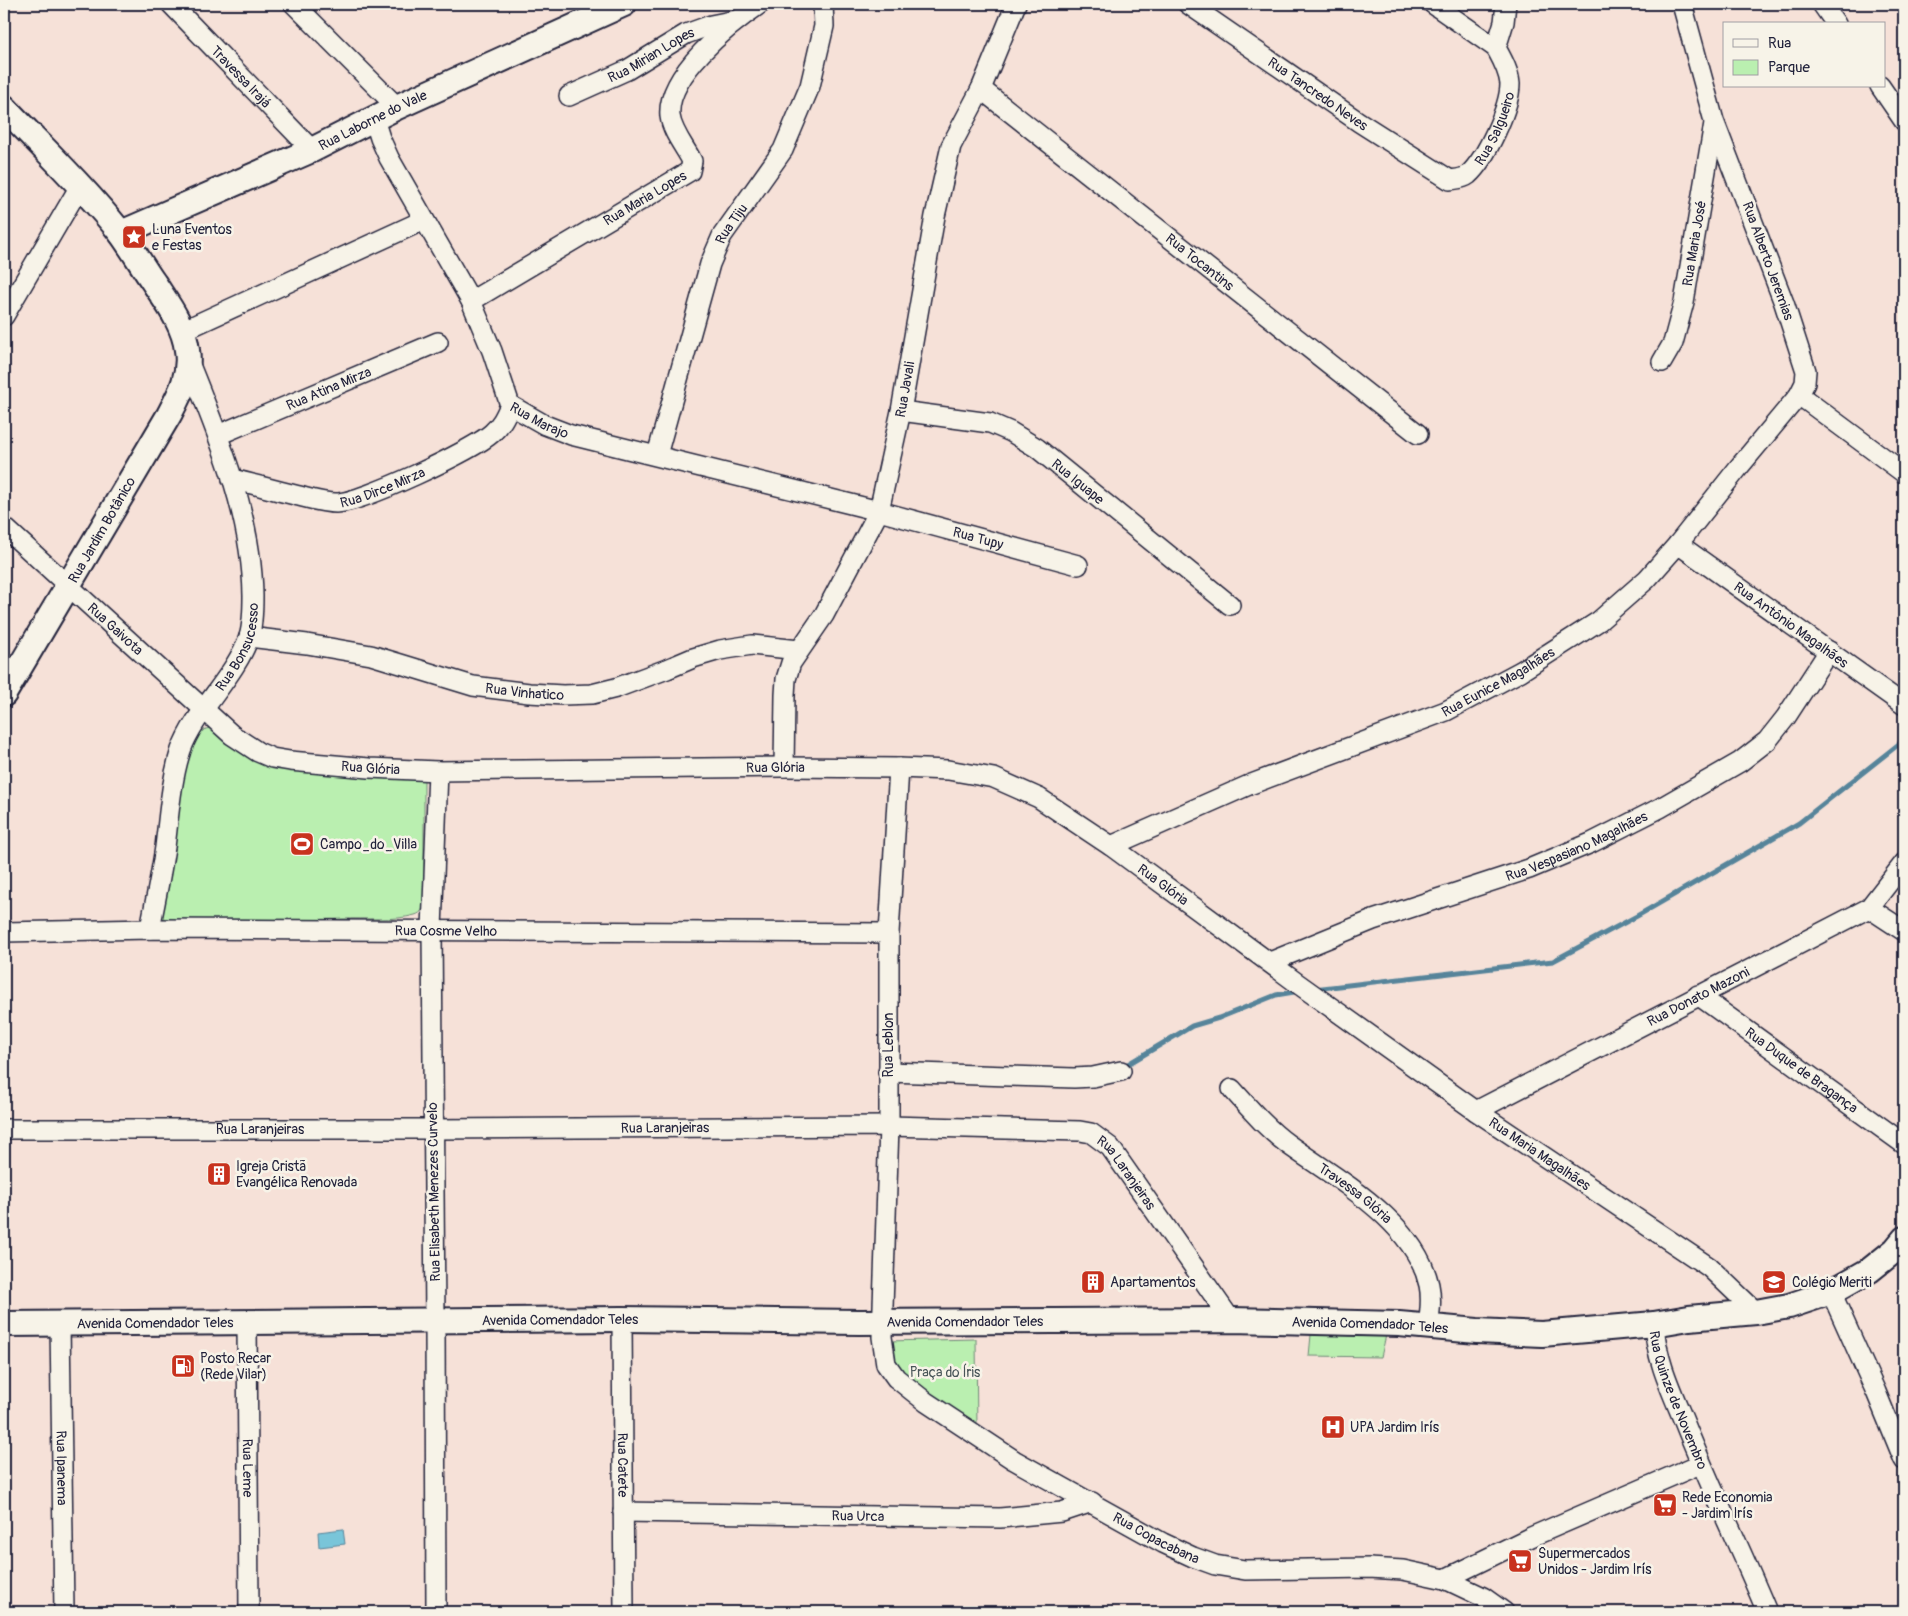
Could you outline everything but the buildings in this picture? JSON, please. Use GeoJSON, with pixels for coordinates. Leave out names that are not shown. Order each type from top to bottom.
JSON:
{"type":"FeatureCollection","features":[{"type":"Feature","properties":{"kind":"main road","name":"Rua Laborne do Vale"},"geometry":{"type":"LineString","coordinates":[[121,233],[312,150],[396,107],[624,4]]}},
{"type":"Feature","properties":{"kind":"main road"},"geometry":{"type":"LineString","coordinates":[[4,107],[80,186],[121,233],[170,308],[182,331],[188,360]]}},
{"type":"Feature","properties":{"kind":"main road","name":"Rua Jardim Botânico"},"geometry":{"type":"LineString","coordinates":[[4,694],[170,415],[185,381],[188,360]]}},
{"type":"Feature","properties":{"kind":"main road","name":"Avenida Comendador Teles"},"geometry":{"type":"LineString","coordinates":[[4,1324],[622,1320],[883,1322],[1231,1320],[1399,1324],[1476,1331],[1542,1334],[1654,1324],[1689,1318],[1756,1312],[1788,1306],[1831,1292],[1870,1270],[1904,1239]]}},
{"type":"Feature","properties":{"kind":"street","name":"Travessa Irajá"},"geometry":{"type":"LineString","coordinates":[[171,4],[312,150]]}},
{"type":"Feature","properties":{"kind":"street"},"geometry":{"type":"LineString","coordinates":[[294,4],[396,107]]}},
{"type":"Feature","properties":{"kind":"street","name":"Rua Maria Lopes"},"geometry":{"type":"LineString","coordinates":[[471,301],[690,172],[693,166],[692,161],[673,126],[670,116],[671,101],[675,89],[688,67],[736,20],[760,4]]}},
{"type":"Feature","properties":{"kind":"street","name":"Rua Tiju"},"geometry":{"type":"LineString","coordinates":[[657,455],[710,264],[722,236],[783,150],[810,86],[824,26],[823,4]]}},
{"type":"Feature","properties":{"kind":"street","name":"Rua Javali"},"geometry":{"type":"LineString","coordinates":[[784,767],[786,679],[791,663],[824,615],[879,511],[901,411],[941,184],[951,146],[981,89],[1016,4]]}},
{"type":"Feature","properties":{"kind":"street","name":"Rua Tancredo Neves"},"geometry":{"type":"LineString","coordinates":[[1188,4],[1359,122],[1450,180]]}},
{"type":"Feature","properties":{"kind":"street"},"geometry":{"type":"LineString","coordinates":[[1433,4],[1496,48],[1504,22],[1506,4]]}},
{"type":"Feature","properties":{"kind":"street","name":"Rua Alberto Jeremias"},"geometry":{"type":"LineString","coordinates":[[1682,4],[1714,122],[1757,231],[1802,355],[1806,371],[1805,383],[1800,395]]}},
{"type":"Feature","properties":{"kind":"street"},"geometry":{"type":"LineString","coordinates":[[1822,4],[1835,22]]}},
{"type":"Feature","properties":{"kind":"street","name":"Rua Mirian Lopes"},"geometry":{"type":"LineString","coordinates":[[569,96],[627,70],[686,34],[711,25],[736,20]]}},
{"type":"Feature","properties":{"kind":"street","name":"Rua Salgueiro"},"geometry":{"type":"LineString","coordinates":[[1450,180],[1468,175],[1485,152],[1504,113],[1509,96],[1510,82],[1508,72],[1496,48]]}},
{"type":"Feature","properties":{"kind":"street"},"geometry":{"type":"LineString","coordinates":[[1881,88],[1904,121]]}},
{"type":"Feature","properties":{"kind":"street","name":"Rua Tocantins"},"geometry":{"type":"LineString","coordinates":[[981,89],[1418,434]]}},
{"type":"Feature","properties":{"kind":"street","name":"Rua Marajo"},"geometry":{"type":"LineString","coordinates":[[374,119],[389,158],[471,301],[492,351],[510,405],[545,425],[571,435],[879,511]]}},
{"type":"Feature","properties":{"kind":"street","name":"Rua Maria José"},"geometry":{"type":"LineString","coordinates":[[1662,362],[1673,343],[1684,302],[1714,122]]}},
{"type":"Feature","properties":{"kind":"street"},"geometry":{"type":"LineString","coordinates":[[4,316],[80,186]]}},
{"type":"Feature","properties":{"kind":"street"},"geometry":{"type":"LineString","coordinates":[[182,331],[424,220]]}},
{"type":"Feature","properties":{"kind":"street","name":"Rua Atina Mirza"},"geometry":{"type":"LineString","coordinates":[[218,434],[438,342]]}},
{"type":"Feature","properties":{"kind":"street","name":"Rua Bonsucesso"},"geometry":{"type":"LineString","coordinates":[[150,929],[163,862],[177,765],[186,738],[228,674],[249,637],[253,614],[251,558],[232,479],[218,434],[188,360]]}},
{"type":"Feature","properties":{"kind":"street"},"geometry":{"type":"LineString","coordinates":[[1800,395],[1904,473]]}},
{"type":"Feature","properties":{"kind":"street","name":"Rua Eunice Magalhães"},"geometry":{"type":"LineString","coordinates":[[1111,846],[1249,785],[1455,706],[1521,671],[1599,621],[1647,579],[1678,544],[1739,466],[1800,395]]}},
{"type":"Feature","properties":{"kind":"street","name":"Rua Dirce Mirza"},"geometry":{"type":"LineString","coordinates":[[232,479],[317,501],[349,502],[405,479],[476,445],[503,423],[510,405]]}},
{"type":"Feature","properties":{"kind":"street","name":"Rua Iguape"},"geometry":{"type":"LineString","coordinates":[[901,411],[990,423],[1011,432],[1037,448],[1230,605]]}},
{"type":"Feature","properties":{"kind":"street","name":"Rua Tupy"},"geometry":{"type":"LineString","coordinates":[[879,511],[1078,565]]}},
{"type":"Feature","properties":{"kind":"street","name":"Rua Gaivota"},"geometry":{"type":"LineString","coordinates":[[4,527],[204,710]]}},
{"type":"Feature","properties":{"kind":"street","name":"Rua Antônio Magalhães"},"geometry":{"type":"LineString","coordinates":[[1678,544],[1904,705]]}},
{"type":"Feature","properties":{"kind":"street","name":"Rua Vinhatico"},"geometry":{"type":"LineString","coordinates":[[249,637],[307,644],[371,656],[473,686],[563,695],[592,694],[616,688],[693,658],[720,650],[752,645],[799,650]]}},
{"type":"Feature","properties":{"kind":"street","name":"Rua Vespasiano Magalhães"},"geometry":{"type":"LineString","coordinates":[[1270,962],[1373,920],[1529,869],[1590,843],[1660,808],[1740,762],[1767,741],[1829,651]]}},
{"type":"Feature","properties":{"kind":"street","name":"Rua Glória"},"geometry":{"type":"LineString","coordinates":[[204,710],[244,744],[272,758],[368,768],[438,771],[784,767],[899,768],[948,770],[994,778],[1039,798],[1111,846],[1297,983]]}},
{"type":"Feature","properties":{"kind":"street","name":"Rua Leblon"},"geometry":{"type":"LineString","coordinates":[[883,1322],[889,1126],[889,933],[899,768]]}},
{"type":"Feature","properties":{"kind":"street","name":"Rua Elisabeth Menezes Curvelo"},"geometry":{"type":"LineString","coordinates":[[436,1612],[432,930],[438,771]]}},
{"type":"Feature","properties":{"kind":"street","name":"Rua Donato Mazoni"},"geometry":{"type":"LineString","coordinates":[[1476,1111],[1869,908],[1904,863]]}},
{"type":"Feature","properties":{"kind":"street"},"geometry":{"type":"LineString","coordinates":[[1869,908],[1904,932]]}},
{"type":"Feature","properties":{"kind":"street","name":"Rua Cosme Velho"},"geometry":{"type":"LineString","coordinates":[[4,932],[150,929],[889,933]]}},
{"type":"Feature","properties":{"kind":"street","name":"Rua Maria Magalhães"},"geometry":{"type":"LineString","coordinates":[[1297,983],[1476,1111],[1702,1262],[1756,1312]]}},
{"type":"Feature","properties":{"kind":"street","name":"Rua Duque de Bragança"},"geometry":{"type":"LineString","coordinates":[[1698,995],[1904,1144]]}},
{"type":"Feature","properties":{"kind":"street"},"geometry":{"type":"LineString","coordinates":[[888,1063],[1074,1078],[1093,1077],[1122,1071]]}},
{"type":"Feature","properties":{"kind":"street","name":"Travessa Glória"},"geometry":{"type":"LineString","coordinates":[[1232,1089],[1265,1126],[1341,1180],[1391,1222],[1413,1249],[1424,1268],[1429,1286],[1428,1326]]}},
{"type":"Feature","properties":{"kind":"street","name":"Rua Laranjeiras"},"geometry":{"type":"LineString","coordinates":[[4,1129],[432,1130],[889,1126],[1080,1131],[1091,1133],[1110,1147],[1231,1320]]}},
{"type":"Feature","properties":{"kind":"street"},"geometry":{"type":"LineString","coordinates":[[1831,1292],[1904,1460]]}},
{"type":"Feature","properties":{"kind":"street","name":"Rua Catete"},"geometry":{"type":"LineString","coordinates":[[622,1320],[624,1612]]}},
{"type":"Feature","properties":{"kind":"street","name":"Rua Copacabana"},"geometry":{"type":"LineString","coordinates":[[883,1322],[883,1353],[886,1364],[896,1378],[926,1402],[1014,1460],[1163,1543],[1214,1565],[1246,1570],[1370,1568],[1394,1570],[1445,1579],[1483,1597],[1504,1612]]}},
{"type":"Feature","properties":{"kind":"street","name":"Rua Leme"},"geometry":{"type":"LineString","coordinates":[[247,1323],[249,1612]]}},
{"type":"Feature","properties":{"kind":"street","name":"Rua Ipanema"},"geometry":{"type":"LineString","coordinates":[[60,1324],[64,1612]]}},
{"type":"Feature","properties":{"kind":"street","name":"Rua Quinze de Novembro"},"geometry":{"type":"LineString","coordinates":[[1654,1324],[1659,1356],[1700,1464],[1768,1612]]}},
{"type":"Feature","properties":{"kind":"street"},"geometry":{"type":"LineString","coordinates":[[1445,1579],[1531,1537],[1700,1464]]}},
{"type":"Feature","properties":{"kind":"street","name":"Rua Urca"},"geometry":{"type":"LineString","coordinates":[[623,1512],[1000,1518],[1062,1512],[1092,1502]]}},
{"type":"Feature","properties":{"kind":"green space","name":"Campo_do_Villa"},"geometry":{"type":"Polygon","coordinates":[[[216,727],[265,752],[424,780],[424,901],[421,912],[407,917],[388,919],[162,921],[158,919],[182,776],[196,738],[204,730],[216,727]]]}},
{"type":"Feature","properties":{"kind":"green space"},"geometry":{"type":"Polygon","coordinates":[[[1311,1335],[1386,1335],[1381,1357],[1309,1356],[1311,1335]]]}},
{"type":"Feature","properties":{"kind":"green space","name":"Praça do Íris"},"geometry":{"type":"Polygon","coordinates":[[[976,1339],[977,1429],[898,1373],[886,1341],[976,1339]]]}},
{"type":"Feature","properties":{"kind":"water"},"geometry":{"type":"Polygon","coordinates":[[[343,1529],[345,1544],[319,1547],[318,1532],[343,1529]]]}},
{"type":"Feature","properties":{"kind":"waterway"},"geometry":{"type":"LineString","coordinates":[[1314,989],[1553,961],[1637,916],[1799,823],[1904,740]]}},
{"type":"Feature","properties":{"kind":"waterway"},"geometry":{"type":"LineString","coordinates":[[1120,1065],[1128,1064],[1192,1026],[1219,1018],[1276,995],[1300,991]]}},
{"type":"Feature","properties":{"kind":"place","name":"Luna Eventos e Festas"},"geometry":{"type":"Point","coordinates":[134,237]}},
{"type":"Feature","properties":{"kind":"place","name":"Campo_do_Villa"},"geometry":{"type":"Point","coordinates":[302,844]}},
{"type":"Feature","properties":{"kind":"place","name":"Igreja Cristã Evangélica Renovada"},"geometry":{"type":"Point","coordinates":[219,1174]}},
{"type":"Feature","properties":{"kind":"place","name":"Apartamentos"},"geometry":{"type":"Point","coordinates":[1093,1282]}},
{"type":"Feature","properties":{"kind":"place","name":"Colégio Meriti"},"geometry":{"type":"Point","coordinates":[1774,1282]}},
{"type":"Feature","properties":{"kind":"place","name":"Posto Recar (Rede Vilar)"},"geometry":{"type":"Point","coordinates":[183,1366]}},
{"type":"Feature","properties":{"kind":"place","name":"UPA Jardim Irís"},"geometry":{"type":"Point","coordinates":[1333,1427]}},
{"type":"Feature","properties":{"kind":"place","name":"Rede Economia - Jardim Irís"},"geometry":{"type":"Point","coordinates":[1665,1505]}},
{"type":"Feature","properties":{"kind":"place","name":"Supermercados Unidos - Jardim Irís"},"geometry":{"type":"Point","coordinates":[1520,1561]}}]}
